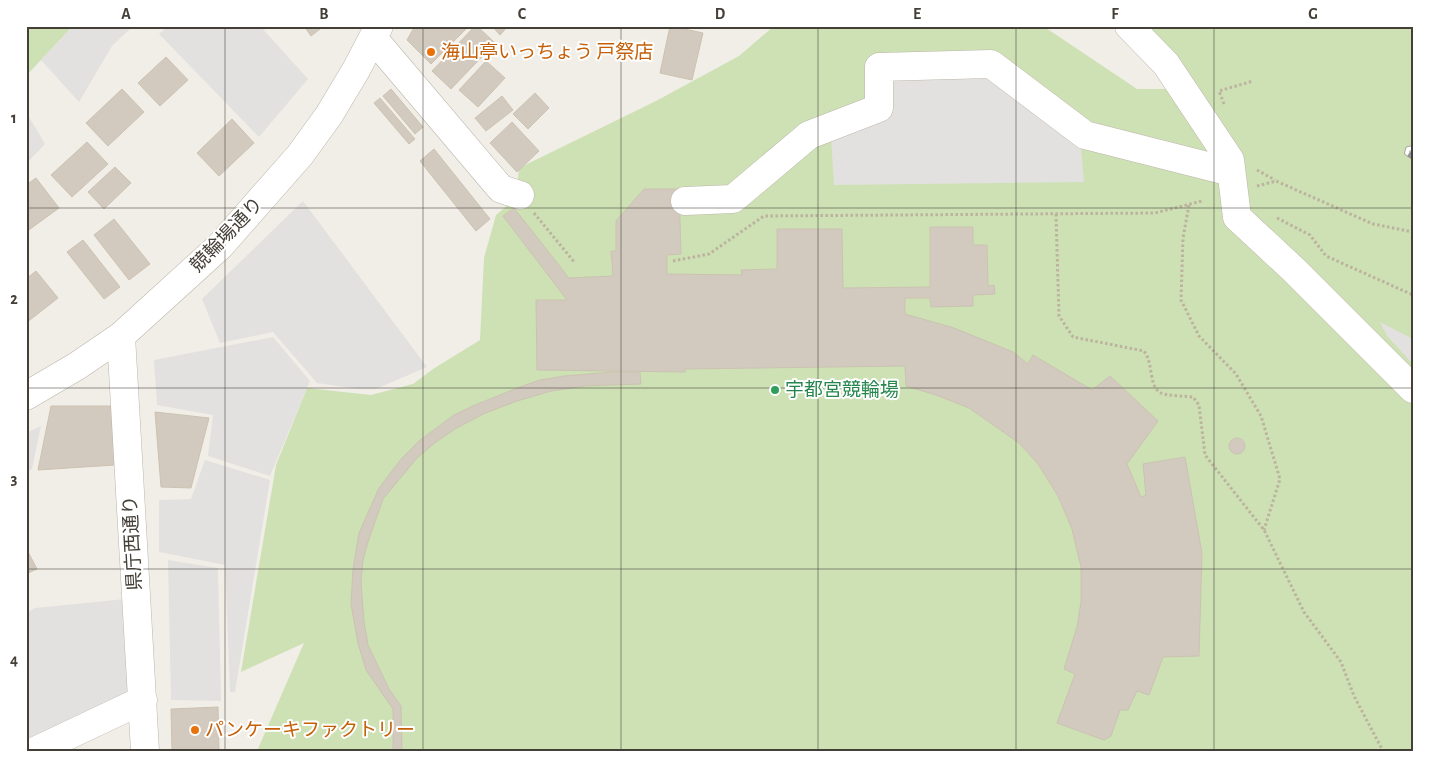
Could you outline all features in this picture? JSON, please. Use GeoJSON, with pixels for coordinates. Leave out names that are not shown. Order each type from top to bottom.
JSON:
{"type":"FeatureCollection","features":[{"type":"Feature","properties":{"kind":"street"},"geometry":{"type":"LineString","coordinates":[[1129,26],[1166,64],[1230,160],[1240,180],[1237,217],[1294,270],[1413,389]]}},
{"type":"Feature","properties":{"kind":"street"},"geometry":{"type":"LineString","coordinates":[[376,32],[501,189],[520,195]]}},
{"type":"Feature","properties":{"kind":"street","name":"競輪場通り"},"geometry":{"type":"LineString","coordinates":[[26,396],[77,366],[121,336],[220,246],[300,155],[329,116],[376,32]]}},
{"type":"Feature","properties":{"kind":"street"},"geometry":{"type":"LineString","coordinates":[[685,201],[733,199],[810,135],[879,108],[879,67],[991,64],[1086,135],[1240,180]]}},
{"type":"Feature","properties":{"kind":"street","name":"県庁西通り"},"geometry":{"type":"LineString","coordinates":[[121,336],[145,751]]}},
{"type":"Feature","properties":{"kind":"street"},"geometry":{"type":"LineString","coordinates":[[35,751],[143,700]]}},
{"type":"Feature","properties":{"kind":"path"},"geometry":{"type":"LineString","coordinates":[[1240,180],[1276,181],[1373,224],[1413,232]]}},
{"type":"Feature","properties":{"kind":"path"},"geometry":{"type":"LineString","coordinates":[[520,195],[575,263]]}},
{"type":"Feature","properties":{"kind":"path"},"geometry":{"type":"LineString","coordinates":[[673,261],[709,254],[764,216],[1156,212],[1202,201]]}},
{"type":"Feature","properties":{"kind":"path"},"geometry":{"type":"LineString","coordinates":[[1189,204],[1183,238],[1181,300],[1199,336],[1236,374],[1261,416],[1280,479],[1264,530]]}},
{"type":"Feature","properties":{"kind":"path"},"geometry":{"type":"LineString","coordinates":[[1056,214],[1059,316],[1073,336],[1144,351],[1149,357],[1153,384],[1162,393],[1193,397],[1199,405],[1205,455],[1264,530],[1304,612],[1341,662],[1354,696],[1383,751]]}},
{"type":"Feature","properties":{"kind":"path"},"geometry":{"type":"LineString","coordinates":[[1271,215],[1310,235],[1326,256],[1413,295]]}},
{"type":"Feature","properties":{"kind":"green space"},"geometry":{"type":"Polygon","coordinates":[[[26,26],[73,26],[26,76],[26,26]]]}},
{"type":"Feature","properties":{"kind":"green space","name":"宇都宮競輪場"},"geometry":{"type":"Polygon","coordinates":[[[774,26],[1043,26],[1137,89],[1170,89],[1191,76],[1141,26],[1413,26],[1413,751],[257,751],[304,643],[241,672],[276,465],[307,388],[371,395],[413,384],[433,369],[480,340],[484,258],[496,215],[516,198],[519,168],[656,101],[739,56],[774,26]]]}},
{"type":"Feature","properties":{"kind":"shaded area"},"geometry":{"type":"Polygon","coordinates":[[[73,26],[133,26],[112,46],[79,102],[41,60],[73,26]]]}},
{"type":"Feature","properties":{"kind":"shaded area"},"geometry":{"type":"Polygon","coordinates":[[[168,26],[260,26],[308,79],[259,137],[159,34],[168,26]]]}},
{"type":"Feature","properties":{"kind":"shaded area"},"geometry":{"type":"Polygon","coordinates":[[[890,75],[984,75],[1081,148],[1084,182],[834,185],[831,136],[890,75]]]}},
{"type":"Feature","properties":{"kind":"shaded area"},"geometry":{"type":"Polygon","coordinates":[[[26,112],[45,144],[26,164],[26,112]]]}},
{"type":"Feature","properties":{"kind":"shaded area"},"geometry":{"type":"Polygon","coordinates":[[[303,201],[427,367],[376,389],[358,389],[317,383],[273,332],[220,343],[202,299],[303,201]]]}},
{"type":"Feature","properties":{"kind":"shaded area"},"geometry":{"type":"Polygon","coordinates":[[[1380,322],[1413,339],[1413,364],[1387,336],[1380,322]]]}},
{"type":"Feature","properties":{"kind":"shaded area"},"geometry":{"type":"Polygon","coordinates":[[[273,337],[310,381],[270,476],[208,456],[213,415],[157,405],[154,360],[273,337]]]}},
{"type":"Feature","properties":{"kind":"shaded area"},"geometry":{"type":"Polygon","coordinates":[[[41,426],[32,469],[26,472],[26,433],[41,426]]]}},
{"type":"Feature","properties":{"kind":"shaded area"},"geometry":{"type":"Polygon","coordinates":[[[205,460],[270,480],[235,692],[230,692],[225,565],[159,552],[159,500],[191,499],[205,460]]]}},
{"type":"Feature","properties":{"kind":"shaded area"},"geometry":{"type":"Polygon","coordinates":[[[168,560],[218,568],[221,701],[171,700],[168,560]]]}},
{"type":"Feature","properties":{"kind":"shaded area"},"geometry":{"type":"Polygon","coordinates":[[[125,599],[131,682],[128,693],[35,740],[26,736],[26,613],[35,608],[125,599]]]}},
{"type":"Feature","properties":{"kind":"building"},"geometry":{"type":"Polygon","coordinates":[[[304,26],[324,26],[311,36],[304,26]]]}},
{"type":"Feature","properties":{"kind":"building","name":"海山亭いっちょう 戸祭店"},"geometry":{"type":"Polygon","coordinates":[[[415,26],[469,26],[431,64],[407,40],[415,26]]]}},
{"type":"Feature","properties":{"kind":"building"},"geometry":{"type":"Polygon","coordinates":[[[475,26],[495,43],[451,89],[432,71],[475,26]]]}},
{"type":"Feature","properties":{"kind":"building","name":"海山亭いっちょう 戸祭店"},"geometry":{"type":"Polygon","coordinates":[[[492,26],[508,26],[500,35],[492,26]]]}},
{"type":"Feature","properties":{"kind":"building"},"geometry":{"type":"Polygon","coordinates":[[[670,26],[703,33],[692,80],[660,73],[670,26]]]}},
{"type":"Feature","properties":{"kind":"building"},"geometry":{"type":"Polygon","coordinates":[[[166,57],[188,80],[160,106],[138,83],[166,57]]]}},
{"type":"Feature","properties":{"kind":"building"},"geometry":{"type":"Polygon","coordinates":[[[486,61],[505,78],[478,107],[459,90],[486,61]]]}},
{"type":"Feature","properties":{"kind":"building"},"geometry":{"type":"Polygon","coordinates":[[[122,89],[144,112],[108,146],[86,123],[122,89]]]}},
{"type":"Feature","properties":{"kind":"building"},"geometry":{"type":"Polygon","coordinates":[[[391,89],[423,127],[415,134],[383,96],[391,89]]]}},
{"type":"Feature","properties":{"kind":"building"},"geometry":{"type":"Polygon","coordinates":[[[535,93],[549,108],[528,129],[513,114],[535,93]]]}},
{"type":"Feature","properties":{"kind":"building"},"geometry":{"type":"Polygon","coordinates":[[[502,96],[513,110],[486,131],[475,118],[502,96]]]}},
{"type":"Feature","properties":{"kind":"building"},"geometry":{"type":"Polygon","coordinates":[[[380,98],[415,139],[409,144],[374,103],[380,98]]]}},
{"type":"Feature","properties":{"kind":"building"},"geometry":{"type":"Polygon","coordinates":[[[232,119],[254,143],[219,176],[197,153],[232,119]]]}},
{"type":"Feature","properties":{"kind":"building"},"geometry":{"type":"Polygon","coordinates":[[[512,122],[539,151],[517,172],[490,143],[512,122]]]}},
{"type":"Feature","properties":{"kind":"building"},"geometry":{"type":"Polygon","coordinates":[[[87,142],[108,164],[72,197],[51,175],[87,142]]]}},
{"type":"Feature","properties":{"kind":"building"},"geometry":{"type":"Polygon","coordinates":[[[434,149],[490,219],[476,231],[420,161],[434,149]]]}},
{"type":"Feature","properties":{"kind":"building"},"geometry":{"type":"Polygon","coordinates":[[[115,167],[131,183],[104,209],[88,192],[115,167]]]}},
{"type":"Feature","properties":{"kind":"building"},"geometry":{"type":"Polygon","coordinates":[[[36,178],[59,208],[26,232],[26,185],[36,178]]]}},
{"type":"Feature","properties":{"kind":"building"},"geometry":{"type":"Polygon","coordinates":[[[644,189],[679,189],[681,254],[667,255],[667,274],[742,275],[741,270],[777,269],[777,229],[842,229],[843,288],[930,287],[930,227],[973,227],[973,245],[987,245],[988,286],[994,285],[995,294],[973,295],[973,306],[931,307],[930,298],[905,298],[905,314],[954,328],[1013,352],[1028,364],[1033,355],[1092,390],[1110,376],[1158,421],[1127,464],[1141,497],[1146,495],[1143,464],[1185,457],[1202,553],[1199,656],[1163,657],[1149,695],[1137,691],[1128,710],[1120,710],[1111,736],[1104,740],[1057,723],[1075,674],[1064,669],[1077,627],[1081,602],[1081,567],[1072,529],[1058,496],[1038,464],[1019,443],[969,408],[906,386],[905,366],[685,369],[685,372],[537,370],[536,300],[567,300],[503,216],[514,208],[569,278],[613,276],[611,251],[616,251],[616,221],[644,189]]]}},
{"type":"Feature","properties":{"kind":"building"},"geometry":{"type":"Polygon","coordinates":[[[114,219],[150,264],[129,280],[94,235],[114,219]]]}},
{"type":"Feature","properties":{"kind":"building"},"geometry":{"type":"Polygon","coordinates":[[[83,240],[120,287],[104,299],[67,252],[83,240]]]}},
{"type":"Feature","properties":{"kind":"building"},"geometry":{"type":"Polygon","coordinates":[[[36,271],[58,298],[26,323],[26,279],[36,271]]]}},
{"type":"Feature","properties":{"kind":"building"},"geometry":{"type":"Polygon","coordinates":[[[613,372],[640,372],[641,384],[585,386],[551,391],[483,414],[455,429],[417,458],[383,499],[363,560],[361,582],[368,645],[389,689],[401,706],[402,751],[393,751],[393,709],[366,670],[358,643],[351,604],[353,569],[359,533],[379,488],[402,458],[419,441],[454,415],[540,380],[613,372]]]}},
{"type":"Feature","properties":{"kind":"building"},"geometry":{"type":"Polygon","coordinates":[[[51,406],[111,406],[115,465],[38,470],[51,406]]]}},
{"type":"Feature","properties":{"kind":"building"},"geometry":{"type":"Polygon","coordinates":[[[155,412],[209,418],[191,488],[161,487],[155,412]]]}},
{"type":"Feature","properties":{"kind":"building"},"geometry":{"type":"Polygon","coordinates":[[[1234,438],[1240,438],[1245,443],[1243,452],[1234,454],[1229,449],[1229,443],[1234,438]]]}},
{"type":"Feature","properties":{"kind":"building"},"geometry":{"type":"Polygon","coordinates":[[[26,548],[37,569],[26,574],[26,548]]]}},
{"type":"Feature","properties":{"kind":"building","name":"パンケーキファクトリー"},"geometry":{"type":"Polygon","coordinates":[[[218,707],[219,751],[172,751],[171,709],[218,707]]]}},
{"type":"Feature","properties":{"kind":"railway"},"geometry":{"type":"LineString","coordinates":[[1413,148],[1408,149],[1407,153],[1413,157]]}},
{"type":"Feature","properties":{"kind":"place","name":"海山亭いっちょう 戸祭店"},"geometry":{"type":"Point","coordinates":[431,52]}},
{"type":"Feature","properties":{"kind":"place","name":"宇都宮競輪場"},"geometry":{"type":"Point","coordinates":[775,390]}},
{"type":"Feature","properties":{"kind":"place","name":"パンケーキファクトリー"},"geometry":{"type":"Point","coordinates":[195,730]}}]}
